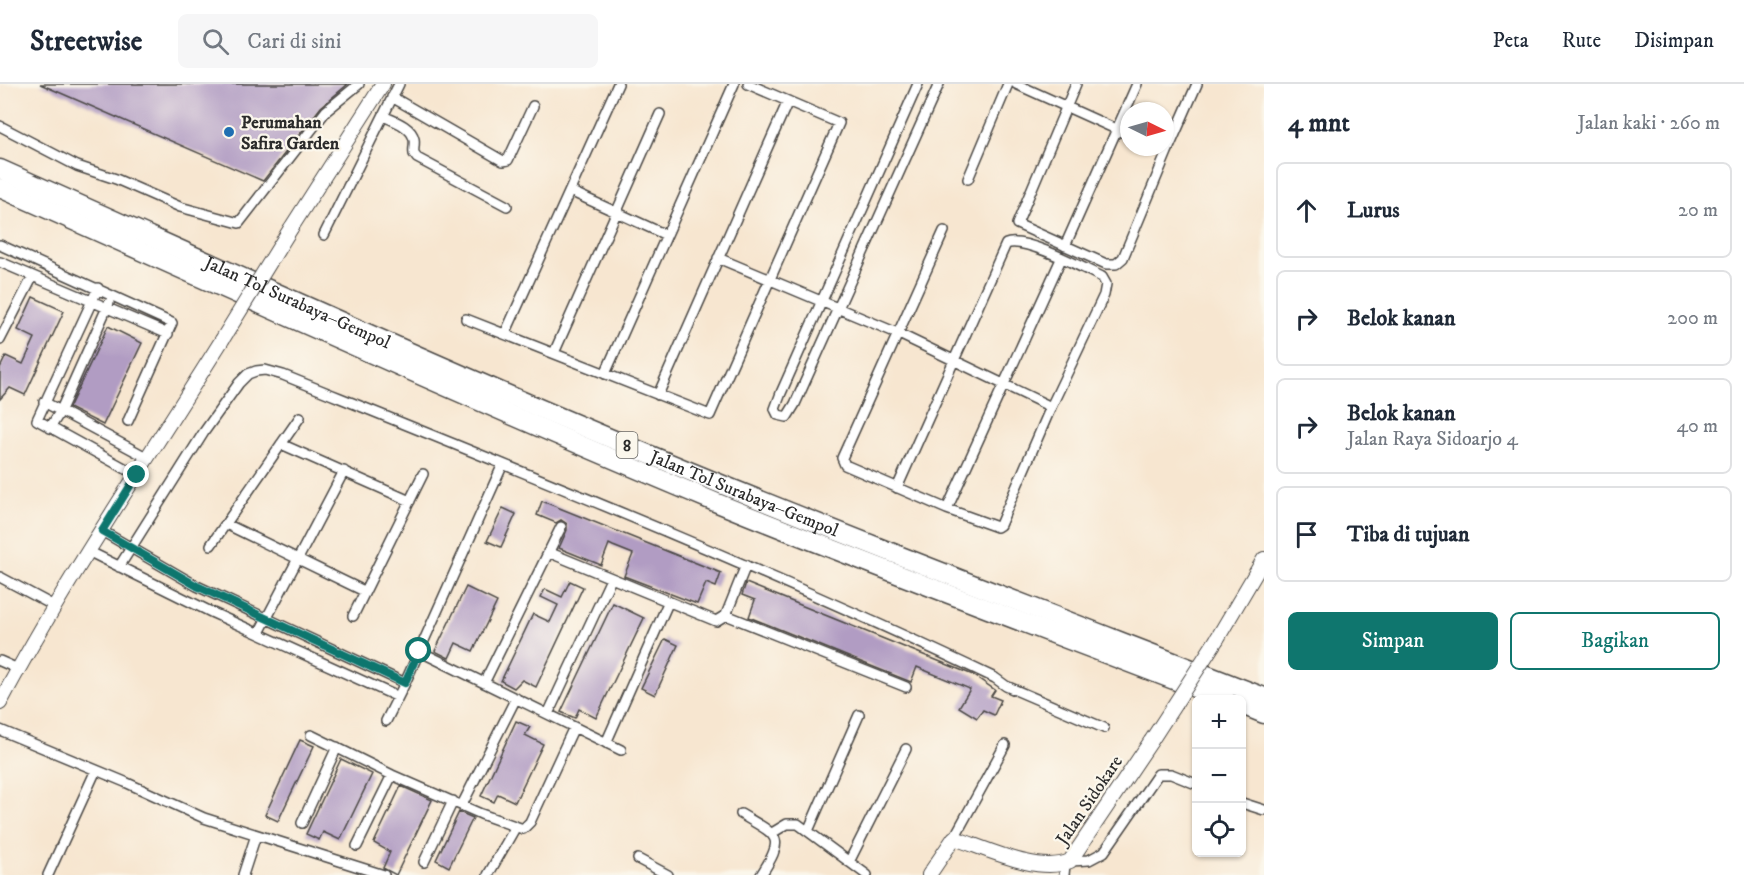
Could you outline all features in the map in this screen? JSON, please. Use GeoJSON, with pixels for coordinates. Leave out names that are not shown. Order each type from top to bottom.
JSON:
{"type":"FeatureCollection","features":[{"type":"Feature","properties":{"kind":"highway","name":"Jalan Tol Surabaya–Gempol"},"geometry":{"type":"LineString","coordinates":[[0,169],[655,457],[802,517],[1264,697]]}},
{"type":"Feature","properties":{"kind":"highway","name":"Jalan Tol Surabaya–Gempol"},"geometry":{"type":"LineString","coordinates":[[0,188],[457,392],[712,500],[884,569],[1215,695]]}},
{"type":"Feature","properties":{"kind":"highway"},"geometry":{"type":"LineString","coordinates":[[1246,707],[1264,714]]}},
{"type":"Feature","properties":{"kind":"street"},"geometry":{"type":"LineString","coordinates":[[0,126],[77,166],[116,179],[180,207],[239,222],[326,111],[359,84]]}},
{"type":"Feature","properties":{"kind":"street"},"geometry":{"type":"LineString","coordinates":[[0,703],[18,669],[102,531],[383,84]]}},
{"type":"Feature","properties":{"kind":"street"},"geometry":{"type":"LineString","coordinates":[[324,235],[399,84]]}},
{"type":"Feature","properties":{"kind":"street"},"geometry":{"type":"LineString","coordinates":[[505,334],[618,84]]}},
{"type":"Feature","properties":{"kind":"street"},"geometry":{"type":"LineString","coordinates":[[605,374],[734,84]]}},
{"type":"Feature","properties":{"kind":"street"},"geometry":{"type":"LineString","coordinates":[[466,319],[710,415],[839,123],[748,84]]}},
{"type":"Feature","properties":{"kind":"street"},"geometry":{"type":"LineString","coordinates":[[918,84],[781,393],[775,409],[778,415],[787,417],[795,404],[939,84]]}},
{"type":"Feature","properties":{"kind":"street"},"geometry":{"type":"LineString","coordinates":[[968,179],[1008,84]]}},
{"type":"Feature","properties":{"kind":"street"},"geometry":{"type":"LineString","coordinates":[[1016,84],[1120,130]]}},
{"type":"Feature","properties":{"kind":"street"},"geometry":{"type":"LineString","coordinates":[[1076,84],[1017,224],[1106,264],[1116,264],[1123,258],[1165,156]]}},
{"type":"Feature","properties":{"kind":"street"},"geometry":{"type":"LineString","coordinates":[[1065,246],[1137,84]]}},
{"type":"Feature","properties":{"kind":"street"},"geometry":{"type":"LineString","coordinates":[[1174,136],[1197,84]]}},
{"type":"Feature","properties":{"kind":"street"},"geometry":{"type":"LineString","coordinates":[[392,97],[503,161],[508,160],[513,152],[533,106]]}},
{"type":"Feature","properties":{"kind":"street"},"geometry":{"type":"LineString","coordinates":[[658,394],[788,101]]}},
{"type":"Feature","properties":{"kind":"street"},"geometry":{"type":"LineString","coordinates":[[554,353],[660,114]]}},
{"type":"Feature","properties":{"kind":"street"},"geometry":{"type":"LineString","coordinates":[[383,116],[412,133],[415,142],[414,154],[417,158],[507,206]]}},
{"type":"Feature","properties":{"kind":"street"},"geometry":{"type":"LineString","coordinates":[[570,191],[666,236]]}},
{"type":"Feature","properties":{"kind":"street"},"geometry":{"type":"LineString","coordinates":[[897,488],[1006,244],[1013,241],[1027,243],[1102,277],[1106,284],[1104,295],[1000,525],[993,527],[947,509],[897,488],[845,465],[842,458],[944,231]]}},
{"type":"Feature","properties":{"kind":"street"},"geometry":{"type":"LineString","coordinates":[[0,246],[172,322],[128,421]]}},
{"type":"Feature","properties":{"kind":"street"},"geometry":{"type":"LineString","coordinates":[[718,258],[897,333],[1052,408]]}},
{"type":"Feature","properties":{"kind":"street"},"geometry":{"type":"LineString","coordinates":[[947,509],[1061,259]]}},
{"type":"Feature","properties":{"kind":"street"},"geometry":{"type":"LineString","coordinates":[[0,262],[168,334]]}},
{"type":"Feature","properties":{"kind":"street"},"geometry":{"type":"LineString","coordinates":[[0,340],[33,276]]}},
{"type":"Feature","properties":{"kind":"street"},"geometry":{"type":"LineString","coordinates":[[98,288],[37,420],[137,475]]}},
{"type":"Feature","properties":{"kind":"street"},"geometry":{"type":"LineString","coordinates":[[50,428],[60,412],[112,295]]}},
{"type":"Feature","properties":{"kind":"street"},"geometry":{"type":"LineString","coordinates":[[119,567],[209,424],[239,383],[248,374],[265,370],[284,375],[746,565],[902,634],[995,678],[1006,686],[1104,728]]}},
{"type":"Feature","properties":{"kind":"street"},"geometry":{"type":"LineString","coordinates":[[44,402],[148,458]]}},
{"type":"Feature","properties":{"kind":"street"},"geometry":{"type":"LineString","coordinates":[[212,545],[300,417]]}},
{"type":"Feature","properties":{"kind":"street"},"geometry":{"type":"LineString","coordinates":[[281,444],[410,501]]}},
{"type":"Feature","properties":{"kind":"street"},"geometry":{"type":"LineString","coordinates":[[386,721],[503,464]]}},
{"type":"Feature","properties":{"kind":"street"},"geometry":{"type":"LineString","coordinates":[[259,633],[344,471]]}},
{"type":"Feature","properties":{"kind":"street"},"geometry":{"type":"LineString","coordinates":[[353,616],[423,474]]}},
{"type":"Feature","properties":{"kind":"street"},"geometry":{"type":"LineString","coordinates":[[226,524],[364,591]]}},
{"type":"Feature","properties":{"kind":"street"},"geometry":{"type":"LineString","coordinates":[[484,682],[561,527]]}},
{"type":"Feature","properties":{"kind":"street"},"geometry":{"type":"LineString","coordinates":[[102,531],[197,586],[405,683]]}},
{"type":"Feature","properties":{"kind":"street"},"geometry":{"type":"LineString","coordinates":[[90,552],[213,613],[398,697]]}},
{"type":"Feature","properties":{"kind":"street"},"geometry":{"type":"LineString","coordinates":[[548,552],[716,621],[726,615],[746,565]]}},
{"type":"Feature","properties":{"kind":"street","name":"Jalan Sidokare"},"geometry":{"type":"LineString","coordinates":[[954,838],[1029,865],[1067,867],[1217,639],[1264,559]]}},
{"type":"Feature","properties":{"kind":"street"},"geometry":{"type":"LineString","coordinates":[[0,578],[56,607]]}},
{"type":"Feature","properties":{"kind":"street"},"geometry":{"type":"LineString","coordinates":[[548,714],[611,579]]}},
{"type":"Feature","properties":{"kind":"street"},"geometry":{"type":"LineString","coordinates":[[606,743],[669,603]]}},
{"type":"Feature","properties":{"kind":"street"},"geometry":{"type":"LineString","coordinates":[[726,615],[906,687]]}},
{"type":"Feature","properties":{"kind":"street"},"geometry":{"type":"LineString","coordinates":[[419,651],[621,750]]}},
{"type":"Feature","properties":{"kind":"street"},"geometry":{"type":"LineString","coordinates":[[0,662],[18,669]]}},
{"type":"Feature","properties":{"kind":"street"},"geometry":{"type":"LineString","coordinates":[[424,862],[516,698]]}},
{"type":"Feature","properties":{"kind":"street"},"geometry":{"type":"LineString","coordinates":[[808,831],[859,715]]}},
{"type":"Feature","properties":{"kind":"street"},"geometry":{"type":"LineString","coordinates":[[311,735],[392,775],[515,828],[523,829],[530,822],[574,727]]}},
{"type":"Feature","properties":{"kind":"street"},"geometry":{"type":"LineString","coordinates":[[0,730],[204,818],[384,875]]}},
{"type":"Feature","properties":{"kind":"street"},"geometry":{"type":"LineString","coordinates":[[929,875],[954,838],[1005,745]]}},
{"type":"Feature","properties":{"kind":"street"},"geometry":{"type":"LineString","coordinates":[[302,824],[337,747]]}},
{"type":"Feature","properties":{"kind":"street"},"geometry":{"type":"LineString","coordinates":[[849,862],[906,748]]}},
{"type":"Feature","properties":{"kind":"street"},"geometry":{"type":"LineString","coordinates":[[48,875],[96,770]]}},
{"type":"Feature","properties":{"kind":"street"},"geometry":{"type":"LineString","coordinates":[[1067,867],[1104,852],[1158,774],[1171,774],[1192,782]]}},
{"type":"Feature","properties":{"kind":"street"},"geometry":{"type":"LineString","coordinates":[[357,846],[392,775]]}},
{"type":"Feature","properties":{"kind":"street"},"geometry":{"type":"LineString","coordinates":[[1246,804],[1264,810]]}},
{"type":"Feature","properties":{"kind":"street"},"geometry":{"type":"LineString","coordinates":[[741,814],[772,833],[776,847],[761,875]]}},
{"type":"Feature","properties":{"kind":"street"},"geometry":{"type":"LineString","coordinates":[[772,833],[791,823],[798,824],[867,875]]}},
{"type":"Feature","properties":{"kind":"street"},"geometry":{"type":"LineString","coordinates":[[488,875],[515,828]]}},
{"type":"Feature","properties":{"kind":"street"},"geometry":{"type":"LineString","coordinates":[[243,875],[256,835]]}},
{"type":"Feature","properties":{"kind":"street"},"geometry":{"type":"LineString","coordinates":[[638,859],[668,875]]}},
{"type":"Feature","properties":{"kind":"building","name":"Perumahan Safira Garden"},"geometry":{"type":"Polygon","coordinates":[[[40,84],[348,84],[321,107],[263,181],[40,84]]]}},
{"type":"Feature","properties":{"kind":"building"},"geometry":{"type":"Polygon","coordinates":[[[33,297],[64,311],[25,395],[10,388],[0,399],[0,368],[6,356],[23,364],[35,338],[18,330],[33,297]]]}},
{"type":"Feature","properties":{"kind":"building"},"geometry":{"type":"Polygon","coordinates":[[[108,326],[142,343],[103,425],[69,408],[108,326]]]}},
{"type":"Feature","properties":{"kind":"building"},"geometry":{"type":"Polygon","coordinates":[[[542,501],[721,573],[716,587],[706,583],[697,604],[624,576],[633,554],[609,544],[601,565],[559,548],[567,530],[567,524],[561,520],[556,523],[537,515],[542,501]]]}},
{"type":"Feature","properties":{"kind":"building"},"geometry":{"type":"Polygon","coordinates":[[[503,508],[516,514],[501,547],[487,541],[503,508]]]}},
{"type":"Feature","properties":{"kind":"building"},"geometry":{"type":"Polygon","coordinates":[[[570,581],[583,587],[536,687],[522,680],[514,688],[501,681],[533,614],[550,622],[558,605],[541,597],[545,589],[562,597],[570,581]]]}},
{"type":"Feature","properties":{"kind":"building"},"geometry":{"type":"Polygon","coordinates":[[[746,583],[973,675],[995,690],[991,696],[1001,700],[994,715],[983,710],[977,718],[959,707],[970,689],[917,667],[911,682],[749,617],[755,600],[742,595],[746,583]]]}},
{"type":"Feature","properties":{"kind":"building"},"geometry":{"type":"Polygon","coordinates":[[[466,587],[497,602],[473,651],[456,643],[449,658],[435,651],[466,587]]]}},
{"type":"Feature","properties":{"kind":"building"},"geometry":{"type":"Polygon","coordinates":[[[613,603],[644,618],[596,718],[579,709],[575,718],[561,712],[613,603]]]}},
{"type":"Feature","properties":{"kind":"building"},"geometry":{"type":"Polygon","coordinates":[[[665,639],[678,645],[655,695],[641,688],[665,639]]]}},
{"type":"Feature","properties":{"kind":"building"},"geometry":{"type":"Polygon","coordinates":[[[516,721],[530,727],[525,735],[543,744],[515,802],[498,794],[494,802],[481,796],[516,721]]]}},
{"type":"Feature","properties":{"kind":"building"},"geometry":{"type":"Polygon","coordinates":[[[300,740],[314,746],[278,821],[265,815],[300,740]]]}},
{"type":"Feature","properties":{"kind":"building"},"geometry":{"type":"Polygon","coordinates":[[[341,759],[372,774],[340,840],[323,832],[319,840],[306,834],[341,759]]]}},
{"type":"Feature","properties":{"kind":"building"},"geometry":{"type":"Polygon","coordinates":[[[401,786],[432,800],[396,875],[383,868],[390,852],[374,843],[401,786]]]}},
{"type":"Feature","properties":{"kind":"building"},"geometry":{"type":"Polygon","coordinates":[[[459,812],[473,818],[449,867],[436,860],[459,812]]]}},
{"type":"Feature","properties":{"kind":"place","name":"Perumahan Safira Garden"},"geometry":{"type":"Point","coordinates":[229,132]}},
{"type":"Feature","properties":{"kind":"route"},"geometry":{"type":"LineString","coordinates":[[137,475],[102,531],[197,586],[405,683],[419,651]]}}]}
